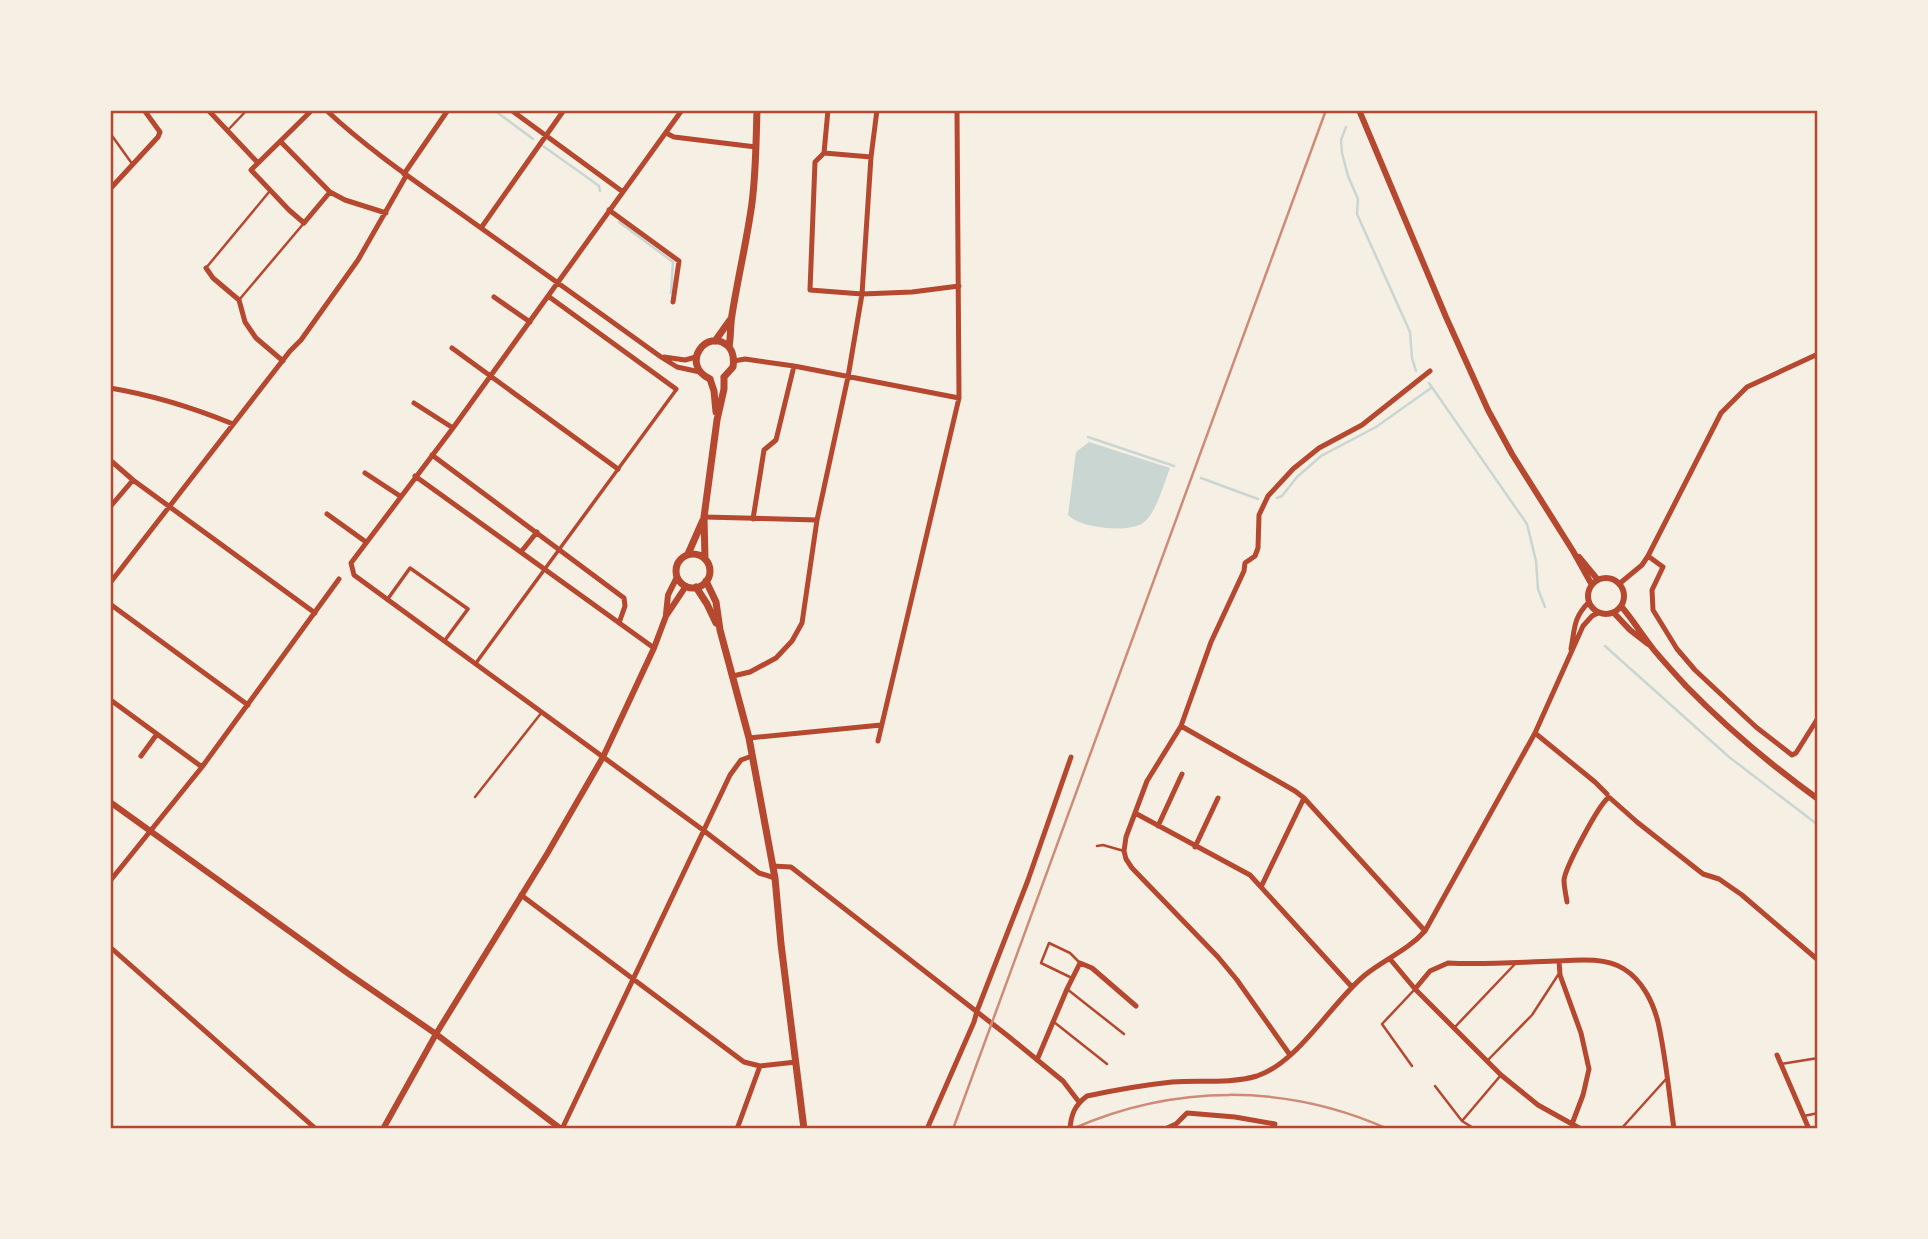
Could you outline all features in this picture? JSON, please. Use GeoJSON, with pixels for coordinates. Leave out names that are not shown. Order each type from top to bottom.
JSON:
{"type":"FeatureCollection","features":[{"type":"Feature","properties":{"kind":"main road"},"geometry":{"type":"LineString","coordinates":[[729,347],[731,320],[752,202],[757,110]]}},
{"type":"Feature","properties":{"kind":"main road"},"geometry":{"type":"LineString","coordinates":[[715,341],[729,347],[734,361],[731,370],[724,377],[710,379],[700,372],[696,357],[704,345],[715,341],[731,320]]}},
{"type":"Feature","properties":{"kind":"main road"},"geometry":{"type":"LineString","coordinates":[[724,377],[704,517],[705,559],[709,569],[706,580],[716,602],[720,630],[749,738],[775,878],[804,1129]]}},
{"type":"Feature","properties":{"kind":"main road"},"geometry":{"type":"LineString","coordinates":[[710,379],[717,420]]}},
{"type":"Feature","properties":{"kind":"main road"},"geometry":{"type":"LineString","coordinates":[[704,517],[688,554],[678,563],[677,577],[686,586],[696,587],[706,580]]}},
{"type":"Feature","properties":{"kind":"main road"},"geometry":{"type":"LineString","coordinates":[[688,554],[697,554],[705,559]]}},
{"type":"Feature","properties":{"kind":"main road"},"geometry":{"type":"LineString","coordinates":[[696,587],[720,630]]}},
{"type":"Feature","properties":{"kind":"street"},"geometry":{"type":"LineString","coordinates":[[110,189],[158,137],[160,132],[144,110]]}},
{"type":"Feature","properties":{"kind":"street"},"geometry":{"type":"LineString","coordinates":[[208,110],[258,163]]}},
{"type":"Feature","properties":{"kind":"street"},"geometry":{"type":"LineString","coordinates":[[312,110],[251,170],[304,223],[330,192]]}},
{"type":"Feature","properties":{"kind":"street"},"geometry":{"type":"LineString","coordinates":[[110,583],[301,340],[358,260],[405,175],[448,110]]}},
{"type":"Feature","properties":{"kind":"street"},"geometry":{"type":"LineString","coordinates":[[511,110],[623,192]]}},
{"type":"Feature","properties":{"kind":"street"},"geometry":{"type":"LineString","coordinates":[[481,228],[564,110]]}},
{"type":"Feature","properties":{"kind":"street"},"geometry":{"type":"LineString","coordinates":[[828,110],[824,153],[815,162],[810,290],[862,294],[912,292],[959,286]]}},
{"type":"Feature","properties":{"kind":"street"},"geometry":{"type":"LineString","coordinates":[[733,676],[750,672],[776,658],[798,632],[804,613],[817,520],[848,377],[862,294],[871,157],[877,110]]}},
{"type":"Feature","properties":{"kind":"street"},"geometry":{"type":"LineString","coordinates":[[878,741],[959,398],[957,110]]}},
{"type":"Feature","properties":{"kind":"street"},"geometry":{"type":"LineString","coordinates":[[1359,110],[1402,216],[1488,410],[1592,585]]}},
{"type":"Feature","properties":{"kind":"street"},"geometry":{"type":"LineString","coordinates":[[327,111],[405,175],[661,357],[677,367],[700,372]]}},
{"type":"Feature","properties":{"kind":"street"},"geometry":{"type":"LineString","coordinates":[[680,111],[453,428],[351,563],[354,575],[387,600],[759,873],[775,878]]}},
{"type":"Feature","properties":{"kind":"street"},"geometry":{"type":"LineString","coordinates":[[666,133],[674,137],[756,147]]}},
{"type":"Feature","properties":{"kind":"street"},"geometry":{"type":"LineString","coordinates":[[281,142],[330,192],[345,200],[386,213]]}},
{"type":"Feature","properties":{"kind":"street"},"geometry":{"type":"LineString","coordinates":[[824,153],[871,157]]}},
{"type":"Feature","properties":{"kind":"street"},"geometry":{"type":"LineString","coordinates":[[609,210],[679,261],[673,302]]}},
{"type":"Feature","properties":{"kind":"street"},"geometry":{"type":"LineString","coordinates":[[206,268],[213,278],[239,300],[245,322],[256,338],[283,361]]}},
{"type":"Feature","properties":{"kind":"street"},"geometry":{"type":"LineString","coordinates":[[475,665],[676,389],[548,296]]}},
{"type":"Feature","properties":{"kind":"street"},"geometry":{"type":"LineString","coordinates":[[494,297],[530,321]]}},
{"type":"Feature","properties":{"kind":"street"},"geometry":{"type":"LineString","coordinates":[[452,348],[618,469]]}},
{"type":"Feature","properties":{"kind":"street"},"geometry":{"type":"LineString","coordinates":[[1619,584],[1642,565],[1648,556],[1721,413],[1748,387],[1817,355]]}},
{"type":"Feature","properties":{"kind":"street"},"geometry":{"type":"LineString","coordinates":[[661,357],[685,360],[696,357]]}},
{"type":"Feature","properties":{"kind":"street"},"geometry":{"type":"LineString","coordinates":[[734,361],[745,359],[794,366],[959,398]]}},
{"type":"Feature","properties":{"kind":"street"},"geometry":{"type":"LineString","coordinates":[[753,520],[764,450],[776,440],[794,366]]}},
{"type":"Feature","properties":{"kind":"street"},"geometry":{"type":"LineString","coordinates":[[1290,1055],[1218,957],[1132,868],[1124,851],[1126,837],[1147,781],[1181,726],[1211,642],[1244,571],[1245,563],[1255,556],[1258,548],[1259,515],[1268,496],[1293,469],[1319,448],[1362,425],[1430,372]]}},
{"type":"Feature","properties":{"kind":"street"},"geometry":{"type":"LineString","coordinates":[[110,388],[131,391],[190,408],[233,424]]}},
{"type":"Feature","properties":{"kind":"street"},"geometry":{"type":"LineString","coordinates":[[414,403],[453,428]]}},
{"type":"Feature","properties":{"kind":"street"},"geometry":{"type":"LineString","coordinates":[[432,455],[624,598],[625,606],[619,623]]}},
{"type":"Feature","properties":{"kind":"street"},"geometry":{"type":"LineString","coordinates":[[110,460],[133,480],[314,613]]}},
{"type":"Feature","properties":{"kind":"street"},"geometry":{"type":"LineString","coordinates":[[365,473],[400,496]]}},
{"type":"Feature","properties":{"kind":"street"},"geometry":{"type":"LineString","coordinates":[[415,476],[654,648]]}},
{"type":"Feature","properties":{"kind":"street"},"geometry":{"type":"LineString","coordinates":[[110,506],[133,480]]}},
{"type":"Feature","properties":{"kind":"street"},"geometry":{"type":"LineString","coordinates":[[327,514],[366,542]]}},
{"type":"Feature","properties":{"kind":"street"},"geometry":{"type":"LineString","coordinates":[[704,517],[817,520]]}},
{"type":"Feature","properties":{"kind":"street"},"geometry":{"type":"LineString","coordinates":[[522,552],[537,532]]}},
{"type":"Feature","properties":{"kind":"street"},"geometry":{"type":"LineString","coordinates":[[1573,551],[1598,580]]}},
{"type":"Feature","properties":{"kind":"street"},"geometry":{"type":"LineString","coordinates":[[1648,556],[1663,567],[1652,590],[1653,610],[1677,649],[1695,670],[1756,727],[1792,755],[1796,753],[1818,718]]}},
{"type":"Feature","properties":{"kind":"street"},"geometry":{"type":"LineString","coordinates":[[387,600],[410,568],[468,609],[444,642]]}},
{"type":"Feature","properties":{"kind":"street"},"geometry":{"type":"LineString","coordinates":[[666,616],[668,595],[677,577]]}},
{"type":"Feature","properties":{"kind":"street"},"geometry":{"type":"LineString","coordinates":[[1609,578],[1619,584],[1624,596],[1621,606],[1614,612],[1604,614],[1594,610],[1588,594],[1592,585],[1598,580],[1609,578]]}},
{"type":"Feature","properties":{"kind":"street"},"geometry":{"type":"LineString","coordinates":[[110,881],[202,767],[339,579]]}},
{"type":"Feature","properties":{"kind":"street"},"geometry":{"type":"LineString","coordinates":[[383,1129],[436,1034],[603,757],[666,616],[686,586]]}},
{"type":"Feature","properties":{"kind":"street"},"geometry":{"type":"LineString","coordinates":[[1070,1129],[1071,1114],[1087,1096],[1170,1082],[1251,1077],[1274,1068],[1290,1055],[1373,968],[1417,940],[1425,931],[1535,733],[1570,652],[1576,618],[1589,602]]}},
{"type":"Feature","properties":{"kind":"street"},"geometry":{"type":"LineString","coordinates":[[110,604],[248,705]]}},
{"type":"Feature","properties":{"kind":"street"},"geometry":{"type":"LineString","coordinates":[[1621,606],[1637,624],[1652,648]]}},
{"type":"Feature","properties":{"kind":"street"},"geometry":{"type":"LineString","coordinates":[[1614,612],[1724,723],[1771,765],[1818,799]]}},
{"type":"Feature","properties":{"kind":"street"},"geometry":{"type":"LineString","coordinates":[[1570,652],[1578,642],[1583,626],[1598,613]]}},
{"type":"Feature","properties":{"kind":"street"},"geometry":{"type":"LineString","coordinates":[[112,701],[202,767]]}},
{"type":"Feature","properties":{"kind":"street"},"geometry":{"type":"LineString","coordinates":[[749,738],[881,725]]}},
{"type":"Feature","properties":{"kind":"street"},"geometry":{"type":"LineString","coordinates":[[1181,726],[1295,790],[1425,931]]}},
{"type":"Feature","properties":{"kind":"street"},"geometry":{"type":"LineString","coordinates":[[1535,733],[1595,782],[1625,812],[1703,874],[1719,879],[1742,895],[1818,960]]}},
{"type":"Feature","properties":{"kind":"street"},"geometry":{"type":"LineString","coordinates":[[141,756],[157,734]]}},
{"type":"Feature","properties":{"kind":"street"},"geometry":{"type":"LineString","coordinates":[[110,802],[436,1034],[561,1129],[735,767],[741,760],[752,756]]}},
{"type":"Feature","properties":{"kind":"street"},"geometry":{"type":"LineString","coordinates":[[926,1129],[974,1022],[1071,757]]}},
{"type":"Feature","properties":{"kind":"street"},"geometry":{"type":"LineString","coordinates":[[1158,826],[1182,774]]}},
{"type":"Feature","properties":{"kind":"street"},"geometry":{"type":"LineString","coordinates":[[1567,902],[1564,878],[1587,829],[1608,797]]}},
{"type":"Feature","properties":{"kind":"street"},"geometry":{"type":"LineString","coordinates":[[1195,847],[1217,798]]}},
{"type":"Feature","properties":{"kind":"street"},"geometry":{"type":"LineString","coordinates":[[1261,887],[1304,798]]}},
{"type":"Feature","properties":{"kind":"street"},"geometry":{"type":"LineString","coordinates":[[1135,813],[1250,875],[1352,987]]}},
{"type":"Feature","properties":{"kind":"street"},"geometry":{"type":"LineString","coordinates":[[772,866],[790,867],[977,1011],[1063,1081],[1079,1102]]}},
{"type":"Feature","properties":{"kind":"street"},"geometry":{"type":"LineString","coordinates":[[521,895],[744,1062],[760,1066],[796,1062]]}},
{"type":"Feature","properties":{"kind":"street"},"geometry":{"type":"LineString","coordinates":[[110,947],[316,1129]]}},
{"type":"Feature","properties":{"kind":"street"},"geometry":{"type":"LineString","coordinates":[[1390,959],[1415,989],[1501,1075],[1538,1105],[1581,1129]]}},
{"type":"Feature","properties":{"kind":"street"},"geometry":{"type":"LineString","coordinates":[[1415,989],[1430,971],[1448,963],[1582,960],[1622,967],[1633,975],[1643,988],[1658,1021],[1674,1129]]}},
{"type":"Feature","properties":{"kind":"street"},"geometry":{"type":"LineString","coordinates":[[1559,961],[1560,973],[1581,1033],[1589,1069],[1572,1124]]}},
{"type":"Feature","properties":{"kind":"street"},"geometry":{"type":"LineString","coordinates":[[1037,1060],[1080,963],[1092,968],[1136,1006]]}},
{"type":"Feature","properties":{"kind":"street"},"geometry":{"type":"LineString","coordinates":[[1777,1055],[1809,1129]]}},
{"type":"Feature","properties":{"kind":"street"},"geometry":{"type":"LineString","coordinates":[[737,1129],[760,1066]]}},
{"type":"Feature","properties":{"kind":"street"},"geometry":{"type":"LineString","coordinates":[[1165,1129],[1176,1124],[1187,1113],[1275,1124]]}},
{"type":"Feature","properties":{"kind":"lane"},"geometry":{"type":"LineString","coordinates":[[227,131],[247,110]]}},
{"type":"Feature","properties":{"kind":"lane"},"geometry":{"type":"LineString","coordinates":[[110,134],[133,165]]}},
{"type":"Feature","properties":{"kind":"lane"},"geometry":{"type":"LineString","coordinates":[[206,268],[271,190]]}},
{"type":"Feature","properties":{"kind":"lane"},"geometry":{"type":"LineString","coordinates":[[239,300],[304,223]]}},
{"type":"Feature","properties":{"kind":"lane"},"geometry":{"type":"LineString","coordinates":[[475,797],[541,712]]}},
{"type":"Feature","properties":{"kind":"lane"},"geometry":{"type":"LineString","coordinates":[[1097,846],[1124,851]]}},
{"type":"Feature","properties":{"kind":"lane"},"geometry":{"type":"LineString","coordinates":[[1072,978],[1041,963],[1049,943],[1070,953],[1080,963]]}},
{"type":"Feature","properties":{"kind":"lane"},"geometry":{"type":"LineString","coordinates":[[1454,1028],[1516,961]]}},
{"type":"Feature","properties":{"kind":"lane"},"geometry":{"type":"LineString","coordinates":[[1487,1062],[1532,1015],[1560,973]]}},
{"type":"Feature","properties":{"kind":"lane"},"geometry":{"type":"LineString","coordinates":[[1067,989],[1124,1034]]}},
{"type":"Feature","properties":{"kind":"lane"},"geometry":{"type":"LineString","coordinates":[[1412,1066],[1382,1024],[1415,989]]}},
{"type":"Feature","properties":{"kind":"lane"},"geometry":{"type":"LineString","coordinates":[[1054,1022],[1107,1064]]}},
{"type":"Feature","properties":{"kind":"lane"},"geometry":{"type":"LineString","coordinates":[[1781,1064],[1818,1059]]}},
{"type":"Feature","properties":{"kind":"lane"},"geometry":{"type":"LineString","coordinates":[[1462,1121],[1501,1075]]}},
{"type":"Feature","properties":{"kind":"lane"},"geometry":{"type":"LineString","coordinates":[[1621,1129],[1667,1079]]}},
{"type":"Feature","properties":{"kind":"lane"},"geometry":{"type":"LineString","coordinates":[[1435,1086],[1462,1121],[1475,1129]]}},
{"type":"Feature","properties":{"kind":"lane"},"geometry":{"type":"LineString","coordinates":[[1804,1116],[1818,1113]]}},
{"type":"Feature","properties":{"kind":"shaded area"},"geometry":{"type":"Polygon","coordinates":[[[1089,442],[1170,468],[1156,506],[1143,523],[1127,528],[1104,528],[1082,523],[1068,515],[1076,452],[1089,442]]]}},
{"type":"Feature","properties":{"kind":"waterway"},"geometry":{"type":"LineString","coordinates":[[494,110],[533,139]]}},
{"type":"Feature","properties":{"kind":"waterway"},"geometry":{"type":"LineString","coordinates":[[1346,127],[1341,140],[1342,153],[1358,199],[1357,214],[1410,332],[1416,371]]}},
{"type":"Feature","properties":{"kind":"waterway"},"geometry":{"type":"LineString","coordinates":[[543,146],[599,186],[600,191]]}},
{"type":"Feature","properties":{"kind":"waterway"},"geometry":{"type":"LineString","coordinates":[[619,222],[673,262],[671,293]]}},
{"type":"Feature","properties":{"kind":"waterway"},"geometry":{"type":"LineString","coordinates":[[1429,383],[1527,524],[1536,561],[1538,589],[1545,607]]}},
{"type":"Feature","properties":{"kind":"waterway"},"geometry":{"type":"LineString","coordinates":[[1277,498],[1321,456],[1376,427],[1431,388]]}},
{"type":"Feature","properties":{"kind":"waterway"},"geometry":{"type":"LineString","coordinates":[[1088,437],[1174,466]]}},
{"type":"Feature","properties":{"kind":"waterway"},"geometry":{"type":"LineString","coordinates":[[1201,478],[1258,499]]}},
{"type":"Feature","properties":{"kind":"waterway"},"geometry":{"type":"LineString","coordinates":[[1605,646],[1729,757],[1818,825]]}},
{"type":"Feature","properties":{"kind":"railway"},"geometry":{"type":"LineString","coordinates":[[953,1129],[1326,110]]}},
{"type":"Feature","properties":{"kind":"railway"},"geometry":{"type":"LineString","coordinates":[[1072,1129],[1110,1114],[1150,1104],[1189,1097],[1230,1095],[1310,1103],[1388,1129]]}}]}
